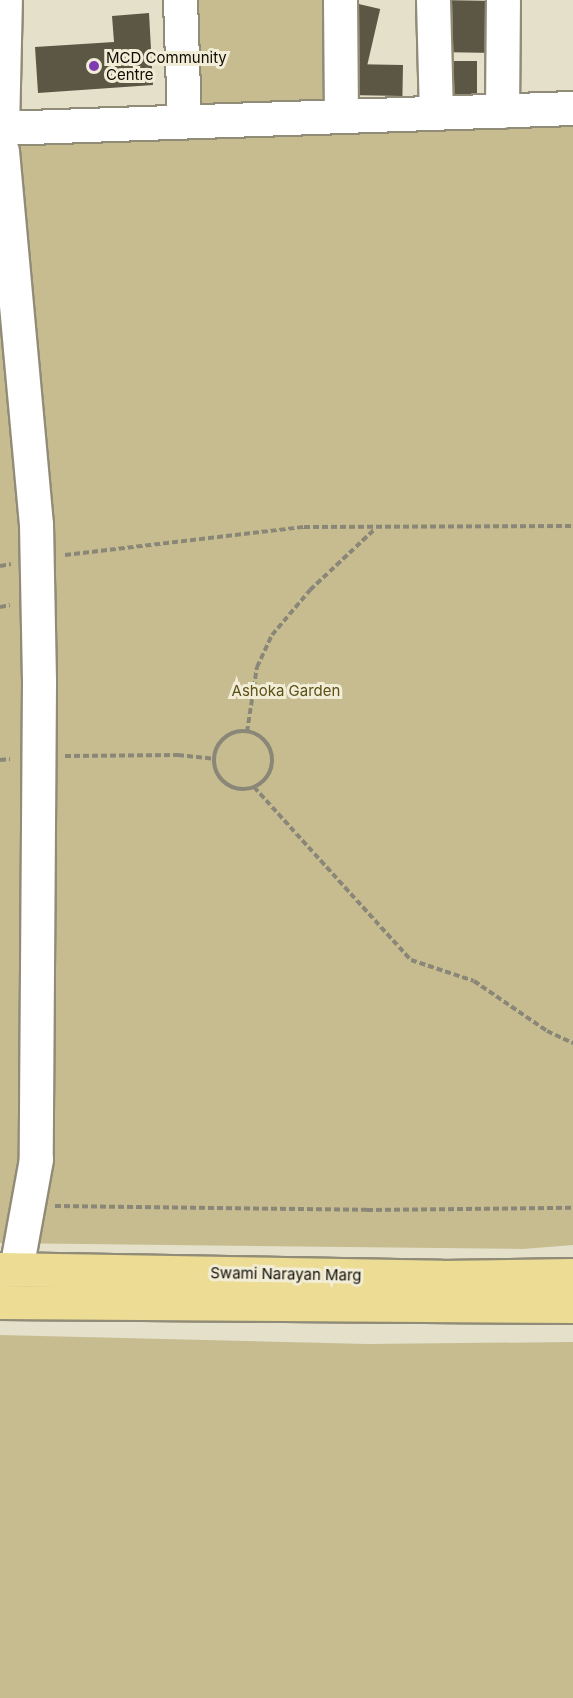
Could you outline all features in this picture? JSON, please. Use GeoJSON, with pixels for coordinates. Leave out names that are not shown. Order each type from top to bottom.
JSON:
{"type":"FeatureCollection","features":[{"type":"Feature","properties":{"kind":"main road","name":"Swami Narayan Marg"},"geometry":{"type":"LineString","coordinates":[[8,1269],[441,1277],[573,1275]]}},
{"type":"Feature","properties":{"kind":"main road","name":"Swami Narayan Marg"},"geometry":{"type":"LineString","coordinates":[[0,1302],[573,1306]]}},
{"type":"Feature","properties":{"kind":"street"},"geometry":{"type":"LineString","coordinates":[[5,0],[1,136],[37,559],[39,757],[36,1159],[28,1206],[8,1269]]}},
{"type":"Feature","properties":{"kind":"street"},"geometry":{"type":"LineString","coordinates":[[180,0],[184,122]]}},
{"type":"Feature","properties":{"kind":"street"},"geometry":{"type":"LineString","coordinates":[[340,0],[341,116]]}},
{"type":"Feature","properties":{"kind":"street"},"geometry":{"type":"LineString","coordinates":[[434,0],[436,111]]}},
{"type":"Feature","properties":{"kind":"street"},"geometry":{"type":"LineString","coordinates":[[502,111],[503,0]]}},
{"type":"Feature","properties":{"kind":"street"},"geometry":{"type":"LineString","coordinates":[[1,136],[184,122],[436,111],[573,108]]}},
{"type":"Feature","properties":{"kind":"path"},"geometry":{"type":"LineString","coordinates":[[37,559],[304,527],[573,526]]}},
{"type":"Feature","properties":{"kind":"path"},"geometry":{"type":"LineString","coordinates":[[247,732],[257,667],[272,635],[310,590],[375,528]]}},
{"type":"Feature","properties":{"kind":"path"},"geometry":{"type":"LineString","coordinates":[[254,787],[268,774],[271,756],[264,740],[247,732],[228,735],[216,750],[214,759],[219,778],[226,784],[254,787],[411,960],[474,981],[547,1031],[573,1043]]}},
{"type":"Feature","properties":{"kind":"path"},"geometry":{"type":"LineString","coordinates":[[39,757],[178,754],[214,759]]}},
{"type":"Feature","properties":{"kind":"path"},"geometry":{"type":"LineString","coordinates":[[28,1206],[367,1210],[573,1208]]}},
{"type":"Feature","properties":{"kind":"green space"},"geometry":{"type":"Polygon","coordinates":[[[192,0],[324,0],[324,110],[192,110],[192,0]]]}},
{"type":"Feature","properties":{"kind":"green space","name":"Ashoka Garden"},"geometry":{"type":"Polygon","coordinates":[[[573,112],[573,1245],[523,1249],[0,1243],[0,139],[573,112]]]}},
{"type":"Feature","properties":{"kind":"green space"},"geometry":{"type":"Polygon","coordinates":[[[0,1335],[368,1344],[573,1342],[573,1698],[0,1698],[0,1335]]]}},
{"type":"Feature","properties":{"kind":"building"},"geometry":{"type":"Polygon","coordinates":[[[437,0],[496,1],[495,53],[436,52],[437,0]]]}},
{"type":"Feature","properties":{"kind":"building"},"geometry":{"type":"Polygon","coordinates":[[[350,2],[380,9],[367,66],[337,59],[350,2]]]}},
{"type":"Feature","properties":{"kind":"building","name":"MCD Community Centre"},"geometry":{"type":"Polygon","coordinates":[[[149,13],[153,85],[38,93],[35,47],[114,42],[112,16],[149,13]]]}},
{"type":"Feature","properties":{"kind":"building"},"geometry":{"type":"Polygon","coordinates":[[[438,61],[477,61],[477,94],[438,94],[438,61]]]}},
{"type":"Feature","properties":{"kind":"building"},"geometry":{"type":"Polygon","coordinates":[[[348,64],[403,65],[402,96],[347,95],[348,64]]]}},
{"type":"Feature","properties":{"kind":"place","name":"MCD Community Centre"},"geometry":{"type":"Point","coordinates":[94,66]}}]}
